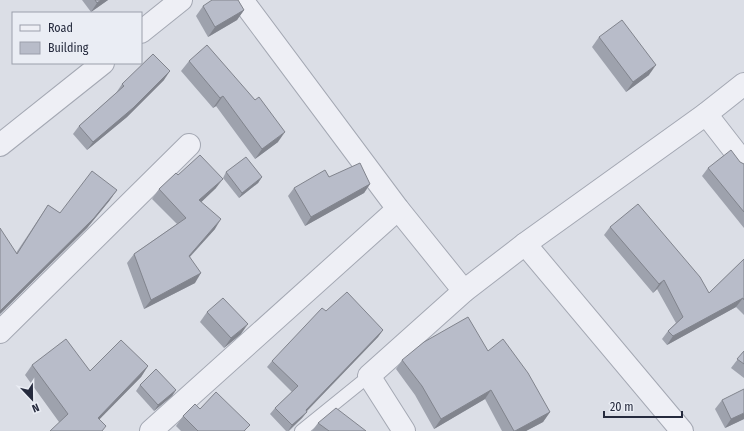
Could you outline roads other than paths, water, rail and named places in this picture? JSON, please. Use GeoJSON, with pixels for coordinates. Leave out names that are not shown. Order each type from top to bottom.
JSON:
{"type":"FeatureCollection","features":[{"type":"Feature","properties":{"kind":"street"},"geometry":{"type":"LineString","coordinates":[[142,31],[181,0]]}},
{"type":"Feature","properties":{"kind":"street"},"geometry":{"type":"LineString","coordinates":[[242,0],[398,210],[464,291]]}},
{"type":"Feature","properties":{"kind":"street"},"geometry":{"type":"LineString","coordinates":[[0,145],[101,64]]}},
{"type":"Feature","properties":{"kind":"street"},"geometry":{"type":"LineString","coordinates":[[404,431],[369,376],[464,291],[525,244],[706,114],[744,84]]}},
{"type":"Feature","properties":{"kind":"street"},"geometry":{"type":"LineString","coordinates":[[706,114],[744,163]]}},
{"type":"Feature","properties":{"kind":"street"},"geometry":{"type":"LineString","coordinates":[[0,332],[189,145]]}},
{"type":"Feature","properties":{"kind":"street"},"geometry":{"type":"LineString","coordinates":[[151,431],[398,210]]}},
{"type":"Feature","properties":{"kind":"street"},"geometry":{"type":"LineString","coordinates":[[525,244],[682,431]]}},
{"type":"Feature","properties":{"kind":"lane"},"geometry":{"type":"LineString","coordinates":[[301,431],[369,376]]}}]}
